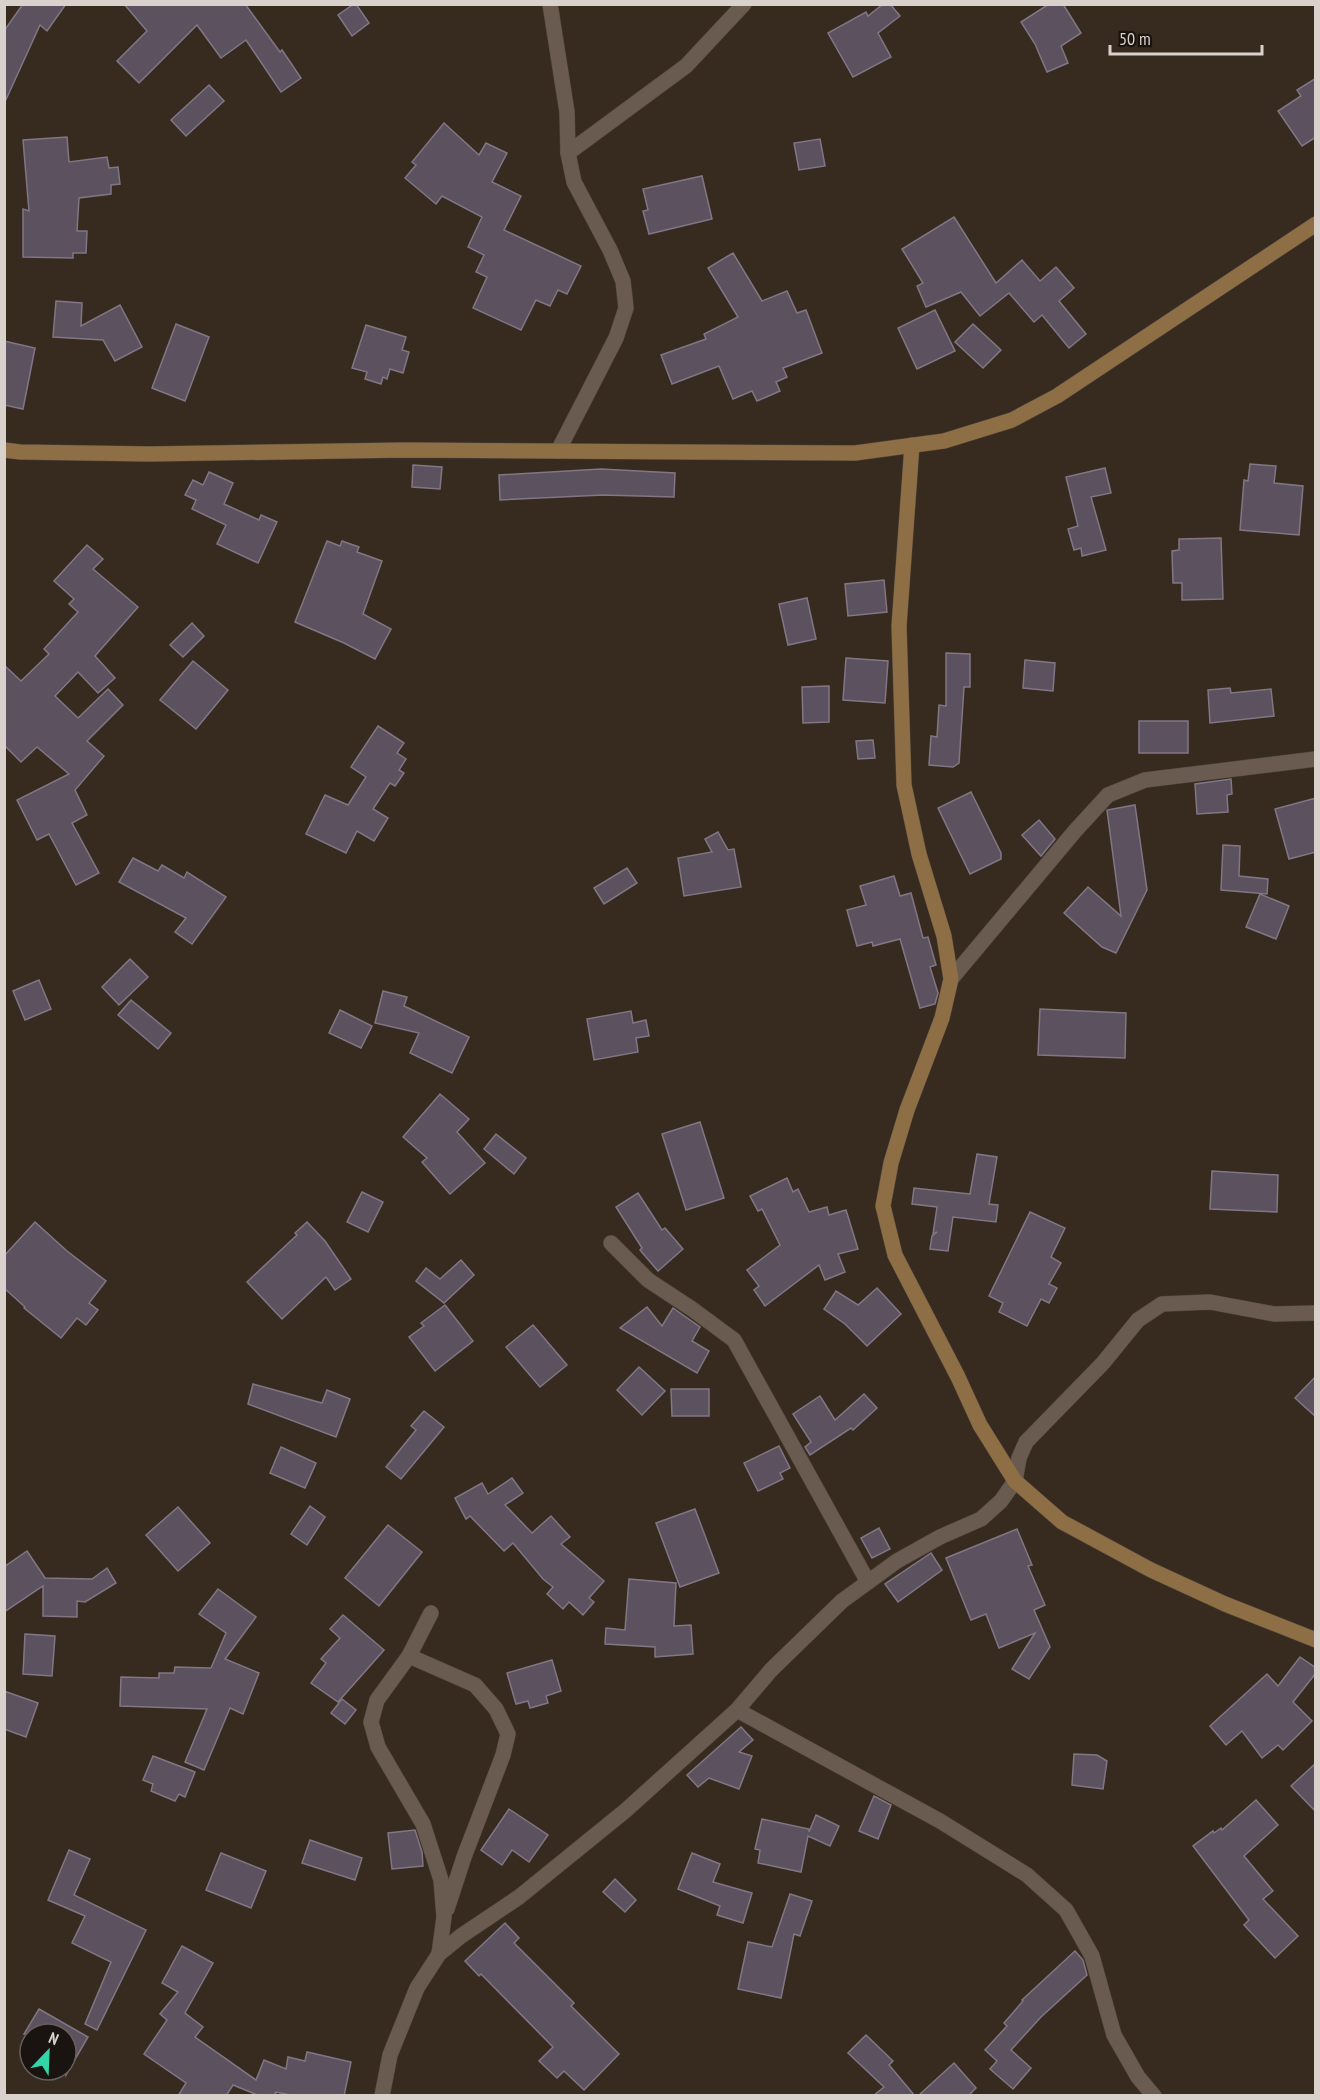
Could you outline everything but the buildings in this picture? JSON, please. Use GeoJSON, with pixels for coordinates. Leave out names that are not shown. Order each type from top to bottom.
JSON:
{"type":"FeatureCollection","features":[{"type":"Feature","properties":{"kind":"street"},"geometry":{"type":"LineString","coordinates":[[550,4],[567,112],[568,153],[574,182],[610,250],[623,281],[626,308],[616,338],[558,451]]}},
{"type":"Feature","properties":{"kind":"street"},"geometry":{"type":"LineString","coordinates":[[568,153],[686,66],[744,4]]}},
{"type":"Feature","properties":{"kind":"street"},"geometry":{"type":"LineString","coordinates":[[4,450],[150,454],[406,450],[855,453],[944,441],[1012,420],[1057,396],[1316,224]]}},
{"type":"Feature","properties":{"kind":"street"},"geometry":{"type":"LineString","coordinates":[[912,445],[899,627],[904,785],[919,854],[944,936],[951,979],[942,1018],[907,1110],[891,1163],[883,1206],[894,1255],[958,1377],[980,1425],[1015,1480],[1062,1522],[1151,1570],[1204,1595],[1316,1640]]}},
{"type":"Feature","properties":{"kind":"street"},"geometry":{"type":"LineString","coordinates":[[951,979],[1108,795],[1145,780],[1316,759]]}},
{"type":"Feature","properties":{"kind":"street"},"geometry":{"type":"LineString","coordinates":[[611,1243],[648,1280],[734,1340],[868,1582]]}},
{"type":"Feature","properties":{"kind":"street"},"geometry":{"type":"LineString","coordinates":[[382,2096],[390,2055],[417,1988],[439,1954],[461,1936],[519,1897],[625,1811],[737,1710],[771,1670],[842,1601],[897,1561],[940,1537],[981,1519],[1001,1501],[1015,1480],[1019,1458],[1026,1442],[1103,1363],[1138,1320],[1162,1304],[1210,1302],[1274,1314],[1316,1313]]}},
{"type":"Feature","properties":{"kind":"street"},"geometry":{"type":"LineString","coordinates":[[431,1613],[409,1656],[377,1700],[370,1722],[378,1747],[423,1824],[441,1880],[444,1917]]}},
{"type":"Feature","properties":{"kind":"street"},"geometry":{"type":"LineString","coordinates":[[409,1656],[475,1685],[496,1709],[508,1734],[504,1755],[464,1857],[444,1917],[439,1954]]}},
{"type":"Feature","properties":{"kind":"street"},"geometry":{"type":"LineString","coordinates":[[737,1710],[940,1821],[1027,1875],[1066,1910],[1092,1956],[1114,2035],[1138,2077],[1154,2096]]}}]}
